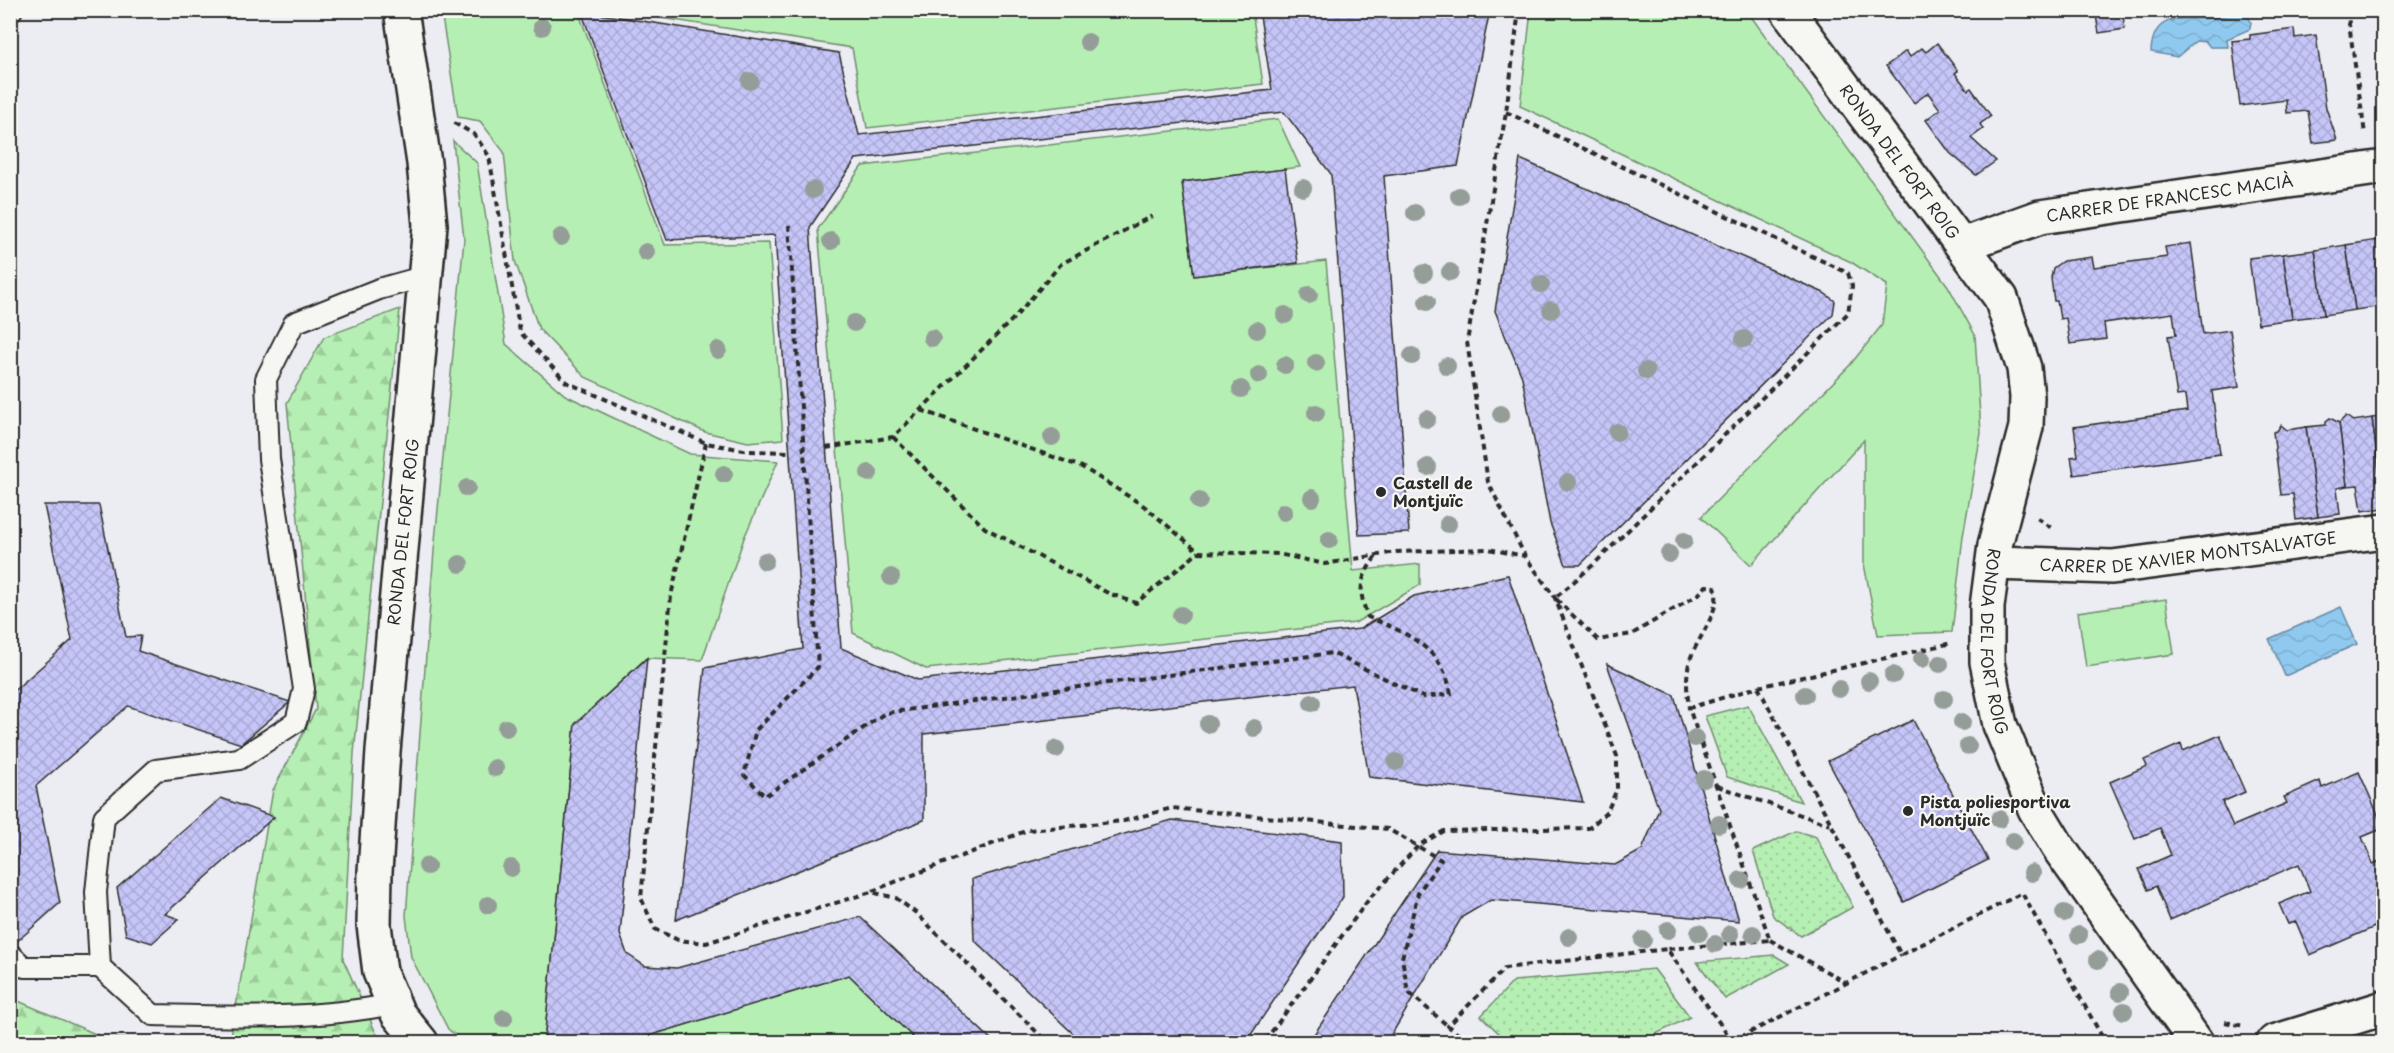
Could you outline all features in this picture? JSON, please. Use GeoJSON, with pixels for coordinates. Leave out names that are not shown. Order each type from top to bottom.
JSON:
{"type":"FeatureCollection","features":[{"type":"Feature","properties":{"kind":"street","name":"RONDA DEL FORT ROIG"},"geometry":{"type":"LineString","coordinates":[[401,10],[424,163],[430,225],[383,751],[374,925],[380,972],[398,1014],[421,1042]]}},
{"type":"Feature","properties":{"kind":"street","name":"RONDA DEL FORT ROIG"},"geometry":{"type":"LineString","coordinates":[[1787,10],[2001,298],[2024,368],[2026,428],[1993,563],[1987,607],[1987,662],[2000,725],[2035,809],[2058,847],[2207,1031]]}},
{"type":"Feature","properties":{"kind":"street","name":"CARRER DE FRANCESC MACIÀ"},"geometry":{"type":"LineString","coordinates":[[1962,245],[2040,217],[2376,168]]}},
{"type":"Feature","properties":{"kind":"street","name":"CARRER DE XAVIER MONTSALVATGE"},"geometry":{"type":"LineString","coordinates":[[1993,563],[2112,567],[2384,531]]}},
{"type":"Feature","properties":{"kind":"street"},"geometry":{"type":"LineString","coordinates":[[2261,1034],[2384,1008]]}},
{"type":"Feature","properties":{"kind":"lane"},"geometry":{"type":"LineString","coordinates":[[100,967],[96,892],[104,818],[156,770],[239,759],[296,722],[304,689],[269,459],[266,379],[294,323],[379,289],[426,276]]}},
{"type":"Feature","properties":{"kind":"lane"},"geometry":{"type":"LineString","coordinates":[[10,954],[24,966],[100,967],[153,1015],[253,1017],[365,1009],[393,1004]]}},
{"type":"Feature","properties":{"kind":"path"},"geometry":{"type":"LineString","coordinates":[[1519,10],[1506,112],[1467,342],[1488,482],[1525,556],[1555,598],[1598,640],[1632,634],[1698,594],[1706,586],[1715,587],[1718,595],[1715,606],[1691,658],[1686,682],[1689,708],[1770,940]]}},
{"type":"Feature","properties":{"kind":"path"},"geometry":{"type":"LineString","coordinates":[[2347,10],[2376,168]]}},
{"type":"Feature","properties":{"kind":"path"},"geometry":{"type":"LineString","coordinates":[[413,91],[447,119],[474,134],[489,156],[520,332],[566,382],[706,443],[749,451],[790,452]]}},
{"type":"Feature","properties":{"kind":"path"},"geometry":{"type":"LineString","coordinates":[[1506,112],[1848,273],[1852,286],[1848,313],[1593,565],[1555,598]]}},
{"type":"Feature","properties":{"kind":"path"},"geometry":{"type":"LineString","coordinates":[[826,448],[893,437],[1015,317],[1061,264],[1152,216]]}},
{"type":"Feature","properties":{"kind":"path"},"geometry":{"type":"LineString","coordinates":[[789,225],[818,667],[756,730],[744,775],[765,796],[885,713],[1332,653],[1423,697],[1451,694],[1449,681],[1434,654],[1411,634],[1368,617],[1361,599],[1363,574],[1377,555]]}},
{"type":"Feature","properties":{"kind":"path"},"geometry":{"type":"LineString","coordinates":[[921,410],[1082,467],[1144,506],[1199,552],[1278,554],[1325,564],[1377,555],[1488,549],[1525,556]]}},
{"type":"Feature","properties":{"kind":"path"},"geometry":{"type":"LineString","coordinates":[[893,437],[985,528],[1108,593],[1136,603],[1199,552]]}},
{"type":"Feature","properties":{"kind":"path"},"geometry":{"type":"LineString","coordinates":[[706,443],[670,597],[641,898],[656,929],[678,940],[706,943],[871,892],[1028,830],[1124,821],[1172,808],[1388,828],[1441,860],[1418,893],[1402,958],[1408,992],[1468,1042]]}},
{"type":"Feature","properties":{"kind":"path"},"geometry":{"type":"LineString","coordinates":[[2031,513],[2046,526],[2055,530]]}},
{"type":"Feature","properties":{"kind":"path"},"geometry":{"type":"LineString","coordinates":[[1264,1042],[1369,899],[1419,845],[1444,831],[1589,828],[1607,812],[1617,789],[1617,756],[1555,598]]}},
{"type":"Feature","properties":{"kind":"path"},"geometry":{"type":"LineString","coordinates":[[1689,708],[1758,687],[1953,642]]}},
{"type":"Feature","properties":{"kind":"path"},"geometry":{"type":"LineString","coordinates":[[1758,687],[1901,955]]}},
{"type":"Feature","properties":{"kind":"path"},"geometry":{"type":"LineString","coordinates":[[1717,786],[1831,826]]}},
{"type":"Feature","properties":{"kind":"path"},"geometry":{"type":"LineString","coordinates":[[871,892],[896,898],[916,913],[1047,1042]]}},
{"type":"Feature","properties":{"kind":"path"},"geometry":{"type":"LineString","coordinates":[[1667,949],[1731,1042],[2022,893],[2105,1042]]}},
{"type":"Feature","properties":{"kind":"path"},"geometry":{"type":"LineString","coordinates":[[1448,1026],[1505,968],[1667,949],[1770,940],[1846,983]]}},
{"type":"Feature","properties":{"kind":"path"},"geometry":{"type":"LineString","coordinates":[[2207,1031],[2237,1026],[2261,1034]]}},
{"type":"Feature","properties":{"kind":"green space"},"geometry":{"type":"Polygon","coordinates":[[[441,11],[578,11],[665,245],[769,243],[783,439],[748,442],[705,432],[585,377],[539,329],[515,261],[504,152],[480,121],[458,117],[441,11]]]}},
{"type":"Feature","properties":{"kind":"green space"},"geometry":{"type":"Polygon","coordinates":[[[617,11],[1252,11],[1263,84],[867,128],[852,48],[617,11]]]}},
{"type":"Feature","properties":{"kind":"green space"},"geometry":{"type":"Polygon","coordinates":[[[1531,11],[1747,11],[1948,286],[1975,335],[1981,433],[1963,536],[1952,632],[1878,635],[1864,564],[1864,440],[1751,565],[1701,517],[1850,365],[1882,325],[1887,285],[1851,262],[1520,106],[1531,11]]]}},
{"type":"Feature","properties":{"kind":"green space"},"geometry":{"type":"Polygon","coordinates":[[[1278,119],[1300,167],[1182,182],[1194,276],[1326,261],[1353,571],[1420,564],[1420,585],[1355,623],[926,669],[853,633],[818,229],[862,166],[1278,119]]]}},
{"type":"Feature","properties":{"kind":"green space"},"geometry":{"type":"Polygon","coordinates":[[[453,141],[477,163],[506,344],[565,395],[690,454],[778,461],[744,538],[702,660],[646,658],[575,724],[544,1042],[464,1042],[448,1029],[411,957],[406,916],[434,551],[464,239],[453,141]]]}},
{"type":"Feature","properties":{"kind":"green space"},"geometry":{"type":"Polygon","coordinates":[[[400,309],[354,753],[343,959],[380,1042],[230,1042],[273,790],[316,709],[287,403],[324,337],[400,309]]]}},
{"type":"Feature","properties":{"kind":"green space"},"geometry":{"type":"Polygon","coordinates":[[[2166,599],[2174,654],[2086,667],[2078,612],[2166,599]]]}},
{"type":"Feature","properties":{"kind":"green space"},"geometry":{"type":"Polygon","coordinates":[[[1748,705],[1801,802],[1727,777],[1705,716],[1748,705]]]}},
{"type":"Feature","properties":{"kind":"green space"},"geometry":{"type":"Polygon","coordinates":[[[1796,831],[1816,837],[1853,907],[1801,936],[1773,916],[1753,851],[1796,831]]]}},
{"type":"Feature","properties":{"kind":"green space"},"geometry":{"type":"Polygon","coordinates":[[[1774,955],[1789,964],[1725,999],[1697,962],[1774,955]]]}},
{"type":"Feature","properties":{"kind":"green space"},"geometry":{"type":"Polygon","coordinates":[[[1654,969],[1690,1017],[1640,1042],[1508,1042],[1481,1016],[1514,981],[1654,969]]]}},
{"type":"Feature","properties":{"kind":"green space"},"geometry":{"type":"Polygon","coordinates":[[[849,975],[918,1042],[629,1042],[849,975]]]}},
{"type":"Feature","properties":{"kind":"green space"},"geometry":{"type":"Polygon","coordinates":[[[11,998],[105,1038],[201,1042],[11,1042],[11,998]]]}},
{"type":"Feature","properties":{"kind":"water"},"geometry":{"type":"Polygon","coordinates":[[[2245,11],[2251,22],[2250,29],[2227,39],[2228,47],[2210,47],[2206,42],[2196,41],[2177,57],[2151,52],[2153,38],[2165,23],[2183,18],[2217,17],[2245,11]]]}},
{"type":"Feature","properties":{"kind":"water"},"geometry":{"type":"Polygon","coordinates":[[[2341,607],[2357,644],[2285,676],[2269,639],[2341,607]]]}},
{"type":"Feature","properties":{"kind":"building","name":"Castell de Montjuïc"},"geometry":{"type":"Polygon","coordinates":[[[1259,10],[1490,10],[1458,166],[1384,176],[1409,533],[1359,535],[1331,174],[1284,112],[856,159],[810,227],[841,648],[918,680],[1360,629],[1414,596],[1508,575],[1583,802],[1369,777],[1353,685],[924,734],[924,820],[676,920],[705,668],[803,649],[775,235],[667,240],[581,11],[839,53],[859,135],[1272,90],[1259,10]]]}},
{"type":"Feature","properties":{"kind":"building"},"geometry":{"type":"Polygon","coordinates":[[[2095,10],[2122,10],[2125,29],[2099,33],[2095,10]]]}},
{"type":"Feature","properties":{"kind":"building"},"geometry":{"type":"Polygon","coordinates":[[[2294,29],[2295,38],[2316,35],[2326,108],[2337,140],[2313,143],[2308,111],[2287,113],[2286,100],[2240,106],[2232,41],[2250,39],[2250,35],[2294,29]]]}},
{"type":"Feature","properties":{"kind":"building"},"geometry":{"type":"Polygon","coordinates":[[[1937,43],[1958,71],[1955,73],[1968,90],[1971,88],[1991,116],[1980,124],[1983,129],[1971,138],[1996,161],[1976,175],[1950,153],[1926,120],[1940,109],[1928,93],[1914,103],[1886,66],[1906,51],[1910,57],[1922,48],[1926,52],[1937,43]]]}},
{"type":"Feature","properties":{"kind":"building"},"geometry":{"type":"Polygon","coordinates":[[[1520,159],[1824,293],[1835,301],[1833,314],[1580,565],[1566,565],[1550,523],[1522,377],[1495,311],[1520,159]]]}},
{"type":"Feature","properties":{"kind":"building"},"geometry":{"type":"Polygon","coordinates":[[[1285,169],[1298,263],[1194,276],[1182,182],[1285,169]]]}},
{"type":"Feature","properties":{"kind":"building"},"geometry":{"type":"Polygon","coordinates":[[[2378,240],[2384,240],[2384,279],[2378,240]]]}},
{"type":"Feature","properties":{"kind":"building"},"geometry":{"type":"Polygon","coordinates":[[[2378,240],[2384,279],[2384,306],[2355,310],[2346,245],[2378,240]]]}},
{"type":"Feature","properties":{"kind":"building"},"geometry":{"type":"Polygon","coordinates":[[[2191,243],[2203,334],[2230,330],[2239,387],[2212,391],[2220,454],[2074,475],[2071,457],[2078,456],[2074,427],[2187,411],[2185,395],[2177,396],[2168,336],[2176,335],[2173,313],[2104,323],[2106,339],[2070,344],[2066,318],[2060,319],[2057,301],[2054,301],[2051,278],[2053,268],[2063,261],[2092,257],[2094,267],[2167,257],[2165,247],[2191,243]]]}},
{"type":"Feature","properties":{"kind":"building"},"geometry":{"type":"Polygon","coordinates":[[[2346,245],[2355,310],[2324,315],[2315,250],[2346,245]]]}},
{"type":"Feature","properties":{"kind":"building"},"geometry":{"type":"Polygon","coordinates":[[[2315,250],[2324,315],[2292,319],[2283,254],[2315,250]]]}},
{"type":"Feature","properties":{"kind":"building"},"geometry":{"type":"Polygon","coordinates":[[[2283,254],[2292,319],[2258,324],[2249,258],[2283,254]]]}},
{"type":"Feature","properties":{"kind":"building"},"geometry":{"type":"Polygon","coordinates":[[[2346,416],[2353,421],[2372,418],[2384,508],[2362,511],[2358,485],[2347,486],[2339,423],[2346,416]]]}},
{"type":"Feature","properties":{"kind":"building"},"geometry":{"type":"Polygon","coordinates":[[[2384,416],[2384,506],[2372,418],[2384,416]]]}},
{"type":"Feature","properties":{"kind":"building"},"geometry":{"type":"Polygon","coordinates":[[[2330,418],[2339,423],[2347,486],[2337,488],[2340,514],[2318,517],[2306,427],[2326,425],[2326,421],[2330,418]]]}},
{"type":"Feature","properties":{"kind":"building"},"geometry":{"type":"Polygon","coordinates":[[[2281,425],[2287,430],[2306,427],[2318,517],[2296,520],[2293,494],[2281,495],[2273,432],[2277,431],[2281,425]]]}},
{"type":"Feature","properties":{"kind":"building"},"geometry":{"type":"Polygon","coordinates":[[[44,505],[99,505],[126,637],[141,636],[138,651],[290,702],[241,744],[128,706],[36,786],[60,903],[13,945],[10,934],[10,694],[72,640],[44,505]]]}},
{"type":"Feature","properties":{"kind":"building"},"geometry":{"type":"Polygon","coordinates":[[[647,658],[620,934],[627,954],[645,966],[677,968],[860,917],[994,1042],[918,1042],[849,975],[629,1042],[544,1042],[575,724],[647,658]]]}},
{"type":"Feature","properties":{"kind":"building"},"geometry":{"type":"Polygon","coordinates":[[[1607,664],[1674,695],[1739,921],[1491,900],[1462,917],[1387,1042],[1309,1042],[1437,850],[1615,865],[1642,850],[1659,809],[1607,664]]]}},
{"type":"Feature","properties":{"kind":"building","name":"Pista poliesportiva Montjuïc"},"geometry":{"type":"Polygon","coordinates":[[[1913,720],[1988,860],[1904,902],[1828,761],[1913,720]]]}},
{"type":"Feature","properties":{"kind":"building"},"geometry":{"type":"Polygon","coordinates":[[[2220,735],[2245,792],[2222,802],[2233,826],[2287,803],[2284,797],[2320,781],[2322,788],[2359,772],[2384,828],[2362,837],[2373,864],[2384,859],[2384,923],[2310,955],[2296,922],[2288,924],[2279,904],[2310,891],[2299,864],[2170,920],[2156,886],[2148,890],[2139,869],[2171,855],[2160,828],[2135,839],[2110,782],[2147,766],[2144,760],[2181,744],[2183,751],[2220,735]]]}},
{"type":"Feature","properties":{"kind":"building"},"geometry":{"type":"Polygon","coordinates":[[[221,798],[274,817],[165,914],[179,919],[152,943],[126,935],[117,888],[221,798]]]}},
{"type":"Feature","properties":{"kind":"building"},"geometry":{"type":"Polygon","coordinates":[[[1172,820],[1342,841],[1343,897],[1246,1042],[1082,1042],[974,940],[972,879],[1172,820]]]}},
{"type":"Feature","properties":{"kind":"place","name":"Castell de Montjuïc"},"geometry":{"type":"Point","coordinates":[1381,492]}},
{"type":"Feature","properties":{"kind":"place","name":"Pista poliesportiva Montjuïc"},"geometry":{"type":"Point","coordinates":[1908,811]}}]}
